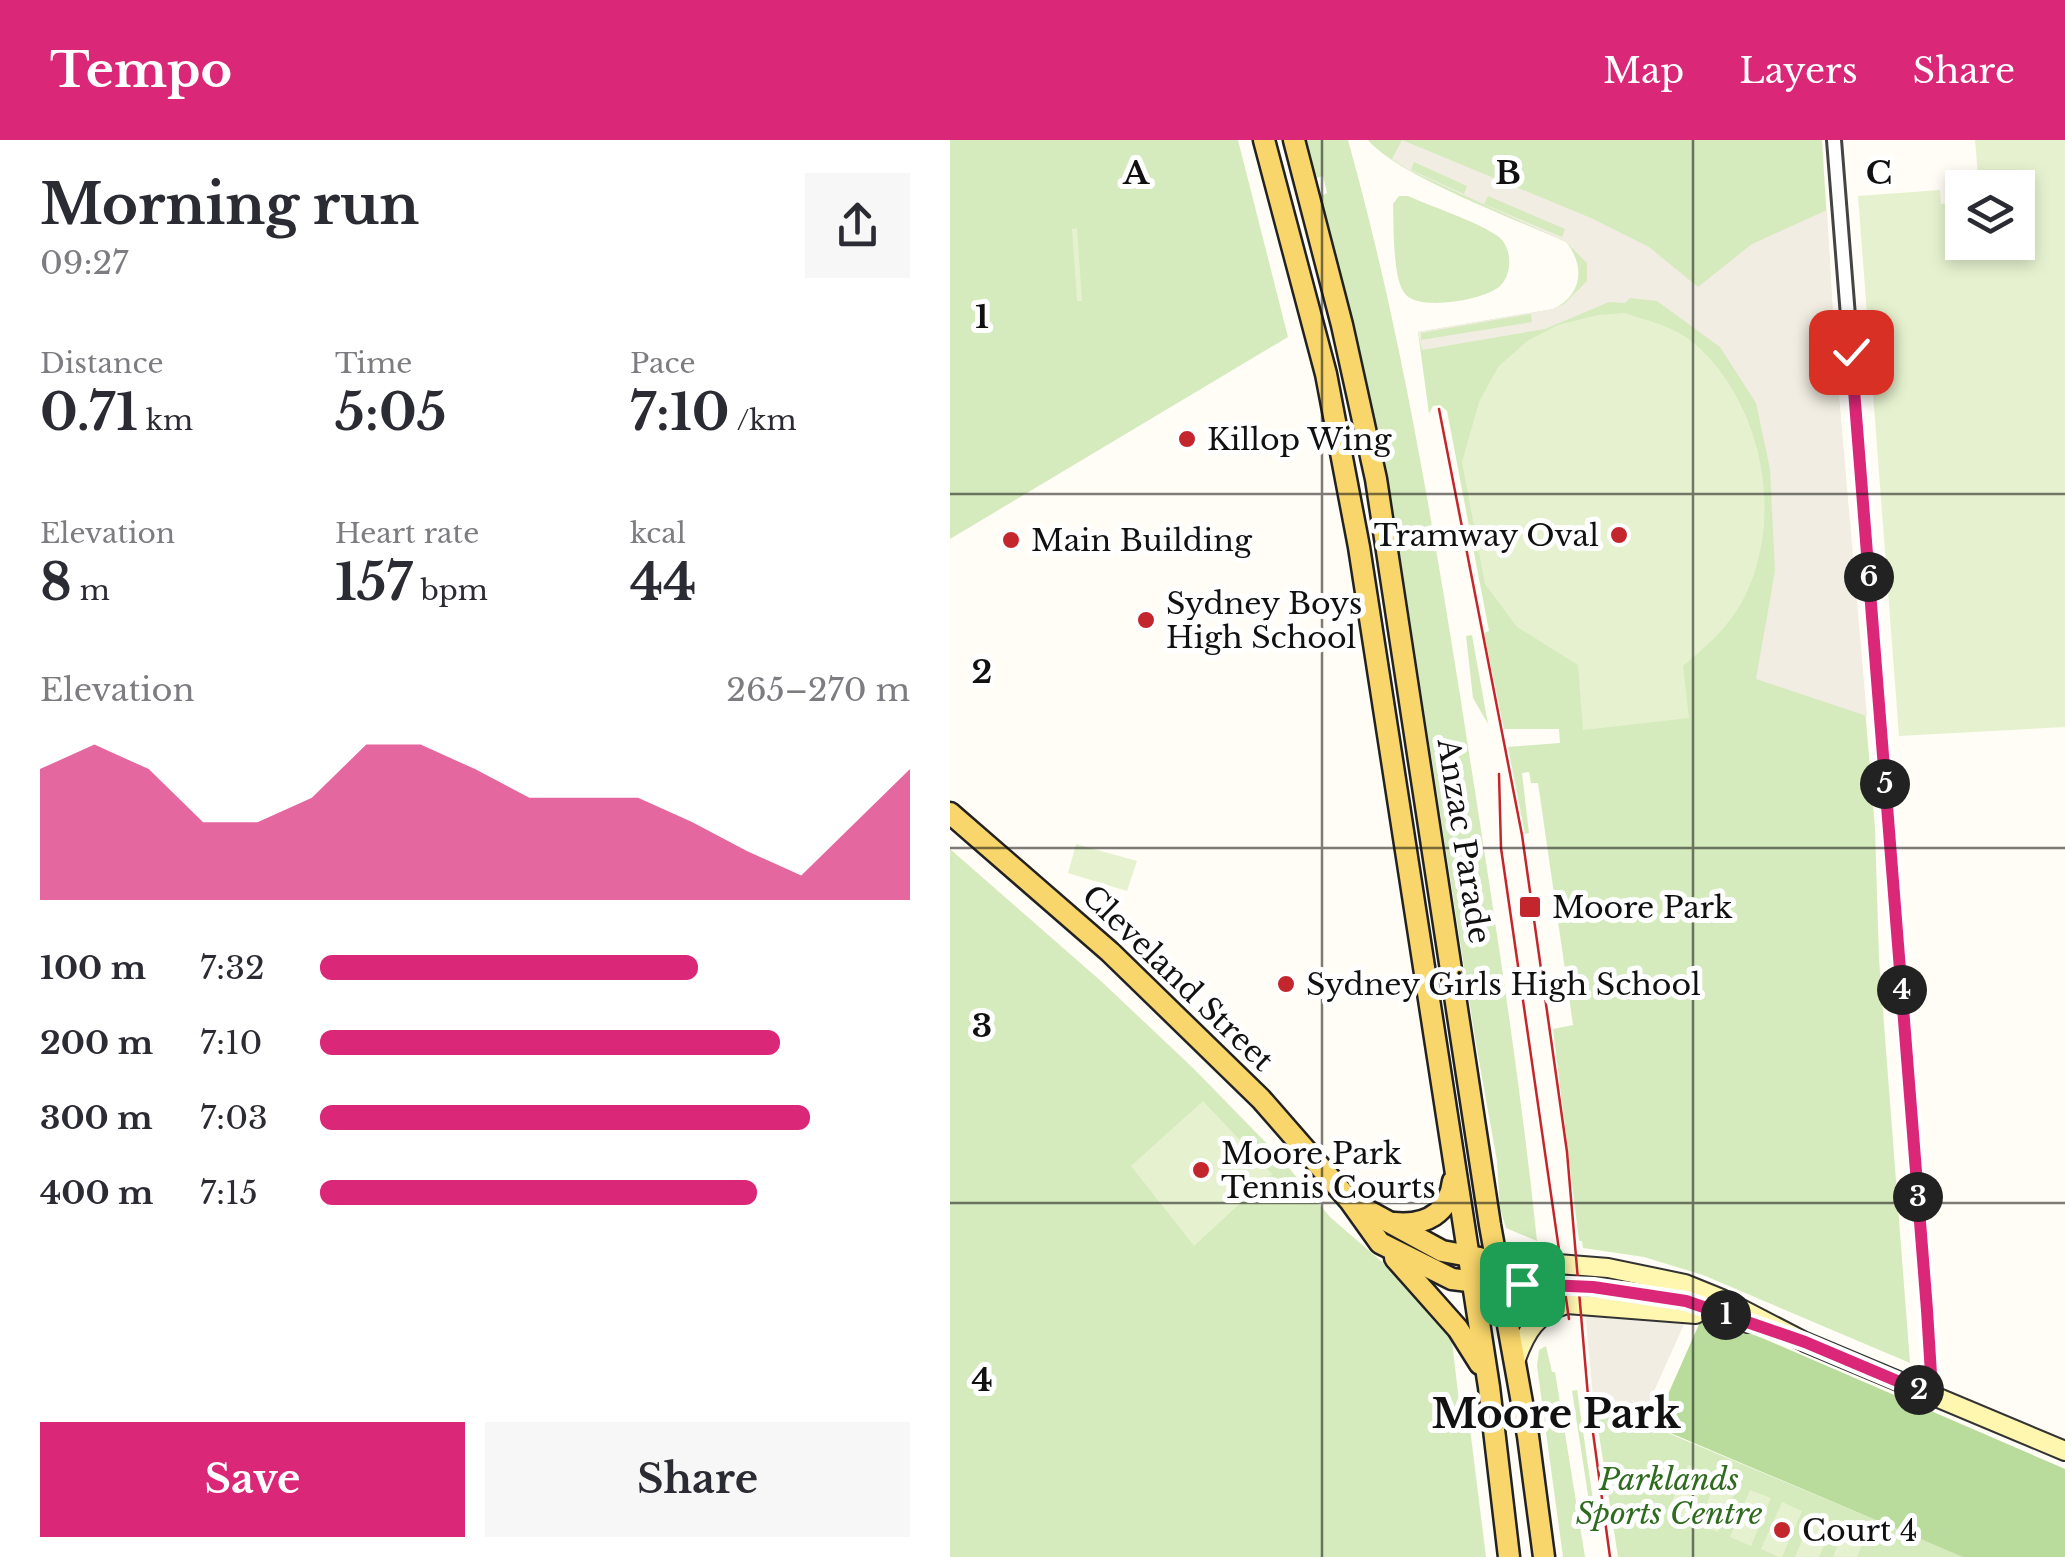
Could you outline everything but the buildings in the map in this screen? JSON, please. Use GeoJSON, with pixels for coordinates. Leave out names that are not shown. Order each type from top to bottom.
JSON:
{"type":"FeatureCollection","features":[{"type":"Feature","properties":{"kind":"main road","name":"Anzac Parade"},"geometry":{"type":"LineString","coordinates":[[1264,140],[1337,424],[1489,1387],[1509,1557]]}},
{"type":"Feature","properties":{"kind":"main road","name":"Anzac Parade"},"geometry":{"type":"LineString","coordinates":[[1294,140],[1342,325],[1376,479],[1544,1557]]}},
{"type":"Feature","properties":{"kind":"main road","name":"Cleveland Street"},"geometry":{"type":"LineString","coordinates":[[950,813],[1181,1020],[1271,1110],[1350,1201],[1380,1243],[1452,1279],[1502,1284]]}},
{"type":"Feature","properties":{"kind":"main road"},"geometry":{"type":"LineString","coordinates":[[1394,1223],[1416,1223],[1436,1216],[1448,1201],[1454,1171]]}},
{"type":"Feature","properties":{"kind":"main road","name":"Cleveland Street"},"geometry":{"type":"LineString","coordinates":[[1350,1201],[1442,1252],[1497,1260]]}},
{"type":"Feature","properties":{"kind":"main road"},"geometry":{"type":"LineString","coordinates":[[1380,1243],[1469,1343],[1489,1387]]}},
{"type":"Feature","properties":{"kind":"street"},"geometry":{"type":"LineString","coordinates":[[1834,140],[1928,1323],[1928,1394]]}},
{"type":"Feature","properties":{"kind":"street"},"geometry":{"type":"LineString","coordinates":[[1497,1260],[1608,1268],[1658,1276],[1722,1299],[1805,1342],[2065,1451]]}},
{"type":"Feature","properties":{"kind":"street"},"geometry":{"type":"LineString","coordinates":[[1502,1284],[1646,1293],[1702,1305],[1805,1342]]}},
{"type":"Feature","properties":{"kind":"street"},"geometry":{"type":"LineString","coordinates":[[1516,1359],[1523,1339],[1537,1320],[1567,1304],[1670,1310],[1736,1319]]}},
{"type":"Feature","properties":{"kind":"green space"},"geometry":{"type":"Polygon","coordinates":[[[950,140],[1238,140],[1288,337],[950,539],[950,140]]]}},
{"type":"Feature","properties":{"kind":"green space"},"geometry":{"type":"Polygon","coordinates":[[[1306,140],[1348,140],[1398,346],[1437,555],[1481,831],[1537,1241],[1506,1228],[1500,1208],[1497,1161],[1387,472],[1321,196],[1327,193],[1323,176],[1316,178],[1306,140]]]}},
{"type":"Feature","properties":{"kind":"green space"},"geometry":{"type":"Polygon","coordinates":[[[1368,140],[1822,140],[1835,351],[1875,828],[1879,959],[1910,1363],[1703,1275],[1644,1257],[1583,1248],[1579,1241],[1553,1029],[1573,1025],[1538,783],[1531,783],[1529,772],[1522,773],[1529,833],[1525,834],[1508,747],[1560,743],[1559,729],[1504,729],[1447,411],[1440,405],[1433,406],[1429,414],[1418,332],[1553,309],[1570,296],[1578,270],[1566,242],[1431,182],[1383,154],[1368,140]]]}},
{"type":"Feature","properties":{"kind":"green space"},"geometry":{"type":"Polygon","coordinates":[[[1975,140],[2065,140],[2065,727],[1899,736],[1858,196],[1940,190],[1941,204],[1945,204],[1945,260],[2035,260],[2035,170],[1978,170],[1975,140]]]}},
{"type":"Feature","properties":{"kind":"green space"},"geometry":{"type":"Polygon","coordinates":[[[1399,196],[1455,215],[1499,237],[1509,257],[1503,283],[1481,296],[1453,302],[1425,302],[1406,295],[1398,278],[1395,252],[1393,204],[1399,196]]]}},
{"type":"Feature","properties":{"kind":"green space"},"geometry":{"type":"Polygon","coordinates":[[[1077,228],[1082,301],[1077,301],[1072,229],[1077,228]]]}},
{"type":"Feature","properties":{"kind":"green space","name":"Tramway Oval"},"geometry":{"type":"Polygon","coordinates":[[[1624,313],[1686,337],[1718,368],[1737,397],[1760,463],[1763,532],[1744,598],[1717,635],[1683,666],[1689,718],[1583,730],[1578,665],[1517,627],[1485,584],[1462,462],[1479,402],[1498,367],[1527,341],[1558,325],[1624,313]]]}},
{"type":"Feature","properties":{"kind":"green space"},"geometry":{"type":"Polygon","coordinates":[[[1472,635],[1488,724],[1473,698],[1466,636],[1472,635]]]}},
{"type":"Feature","properties":{"kind":"green space"},"geometry":{"type":"Polygon","coordinates":[[[1076,844],[1137,861],[1127,891],[1068,873],[1076,844]]]}},
{"type":"Feature","properties":{"kind":"green space"},"geometry":{"type":"Polygon","coordinates":[[[950,849],[1192,1067],[1278,1155],[1330,1217],[1396,1274],[1447,1297],[1462,1428],[1470,1429],[1486,1557],[950,1557],[950,849]]]}},
{"type":"Feature","properties":{"kind":"green space","name":"Moore Park Tennis Courts"},"geometry":{"type":"Polygon","coordinates":[[[1203,1101],[1272,1174],[1194,1246],[1131,1166],[1203,1101]]]}},
{"type":"Feature","properties":{"kind":"green space"},"geometry":{"type":"Polygon","coordinates":[[[1700,1322],[1730,1324],[2065,1469],[2065,1557],[1963,1557],[1654,1426],[1700,1322]]]}},
{"type":"Feature","properties":{"kind":"green space"},"geometry":{"type":"Polygon","coordinates":[[[1546,1346],[1555,1372],[1585,1557],[1563,1557],[1537,1366],[1539,1350],[1546,1346]]]}},
{"type":"Feature","properties":{"kind":"green space"},"geometry":{"type":"Polygon","coordinates":[[[1577,1390],[1594,1507],[1590,1508],[1572,1391],[1577,1390]]]}},
{"type":"Feature","properties":{"kind":"green space","name":"Parklands Sports Centre"},"geometry":{"type":"Polygon","coordinates":[[[1594,1402],[1964,1557],[1618,1557],[1594,1402]]]}},
{"type":"Feature","properties":{"kind":"green space"},"geometry":{"type":"Polygon","coordinates":[[[1688,1465],[1709,1473],[1689,1519],[1668,1510],[1688,1465]]]}},
{"type":"Feature","properties":{"kind":"green space"},"geometry":{"type":"Polygon","coordinates":[[[1718,1476],[1738,1485],[1718,1532],[1698,1524],[1718,1476]]]}},
{"type":"Feature","properties":{"kind":"green space"},"geometry":{"type":"Polygon","coordinates":[[[1750,1490],[1771,1498],[1751,1546],[1730,1537],[1750,1490]]]}},
{"type":"Feature","properties":{"kind":"green space","name":"Court 4"},"geometry":{"type":"Polygon","coordinates":[[[1782,1502],[1802,1511],[1779,1557],[1761,1549],[1782,1502]]]}},
{"type":"Feature","properties":{"kind":"green space"},"geometry":{"type":"Polygon","coordinates":[[[1812,1516],[1833,1525],[1819,1557],[1795,1557],[1812,1516]]]}},
{"type":"Feature","properties":{"kind":"green space"},"geometry":{"type":"Polygon","coordinates":[[[1844,1530],[1864,1539],[1857,1557],[1833,1557],[1844,1530]]]}},
{"type":"Feature","properties":{"kind":"shaded area"},"geometry":{"type":"Polygon","coordinates":[[[1402,140],[1591,218],[1649,247],[1698,287],[1752,244],[1827,210],[1835,351],[1867,716],[1756,679],[1775,571],[1770,469],[1756,403],[1720,347],[1657,301],[1630,298],[1625,303],[1609,302],[1545,329],[1422,350],[1418,332],[1564,304],[1587,281],[1587,263],[1566,242],[1409,170],[1392,159],[1402,140]],[[1414,162],[1411,170],[1464,194],[1467,186],[1414,162]],[[1488,196],[1484,204],[1562,237],[1565,229],[1488,196]],[[1531,314],[1421,333],[1421,340],[1532,322],[1531,314]]]}},
{"type":"Feature","properties":{"kind":"shaded area"},"geometry":{"type":"Polygon","coordinates":[[[1585,1311],[1685,1322],[1642,1418],[1593,1398],[1585,1311]]]}},
{"type":"Feature","properties":{"kind":"tram line"},"geometry":{"type":"LineString","coordinates":[[1439,409],[1522,835],[1567,1152],[1588,1396],[1610,1557]]}},
{"type":"Feature","properties":{"kind":"tram line"},"geometry":{"type":"LineString","coordinates":[[1499,774],[1501,848],[1569,1319]]}},
{"type":"Feature","properties":{"kind":"place","name":"Killop Wing"},"geometry":{"type":"Point","coordinates":[1187,439]}},
{"type":"Feature","properties":{"kind":"place","name":"Tramway Oval"},"geometry":{"type":"Point","coordinates":[1619,535]}},
{"type":"Feature","properties":{"kind":"place","name":"Main Building"},"geometry":{"type":"Point","coordinates":[1011,540]}},
{"type":"Feature","properties":{"kind":"place","name":"Sydney Boys High School"},"geometry":{"type":"Point","coordinates":[1146,620]}},
{"type":"Feature","properties":{"kind":"place","name":"Moore Park"},"geometry":{"type":"Point","coordinates":[1530,907]}},
{"type":"Feature","properties":{"kind":"place","name":"Sydney Girls High School"},"geometry":{"type":"Point","coordinates":[1286,984]}},
{"type":"Feature","properties":{"kind":"place","name":"Moore Park Tennis Courts"},"geometry":{"type":"Point","coordinates":[1201,1170]}},
{"type":"Feature","properties":{"kind":"place","name":"Court 4"},"geometry":{"type":"Point","coordinates":[1782,1530]}},
{"type":"Feature","properties":{"kind":"district","name":"Moore Park"},"geometry":{"type":"Point","coordinates":[1556,1414]}},
{"type":"Feature","properties":{"kind":"route"},"geometry":{"type":"LineString","coordinates":[[1522,1284],[1646,1293],[1702,1305],[1805,1342],[1928,1394],[1931,1374],[1927,1310],[1851,352]]}}]}
